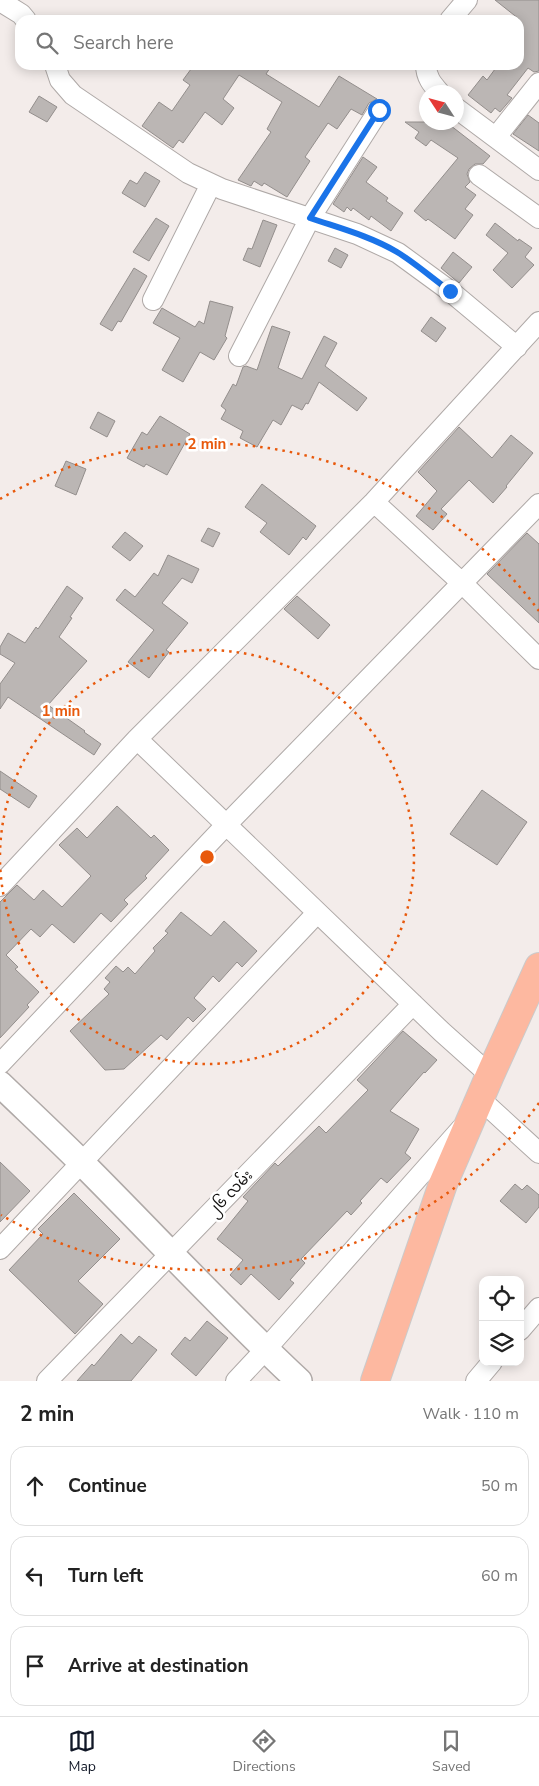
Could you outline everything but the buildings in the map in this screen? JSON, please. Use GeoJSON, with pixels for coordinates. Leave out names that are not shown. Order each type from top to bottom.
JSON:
{"type":"FeatureCollection","features":[{"type":"Feature","properties":{"kind":"main road"},"geometry":{"type":"LineString","coordinates":[[375,1381],[443,1184],[539,966]]}},
{"type":"Feature","properties":{"kind":"street"},"geometry":{"type":"LineString","coordinates":[[454,15],[467,0]]}},
{"type":"Feature","properties":{"kind":"street"},"geometry":{"type":"LineString","coordinates":[[0,1],[22,15]]}},
{"type":"Feature","properties":{"kind":"street"},"geometry":{"type":"LineString","coordinates":[[57,70],[60,80],[73,95],[188,173],[222,190],[357,234],[398,253],[450,291],[517,346]]}},
{"type":"Feature","properties":{"kind":"street"},"geometry":{"type":"LineString","coordinates":[[426,70],[433,85]]}},
{"type":"Feature","properties":{"kind":"street"},"geometry":{"type":"LineString","coordinates":[[496,137],[539,83]]}},
{"type":"Feature","properties":{"kind":"street"},"geometry":{"type":"LineString","coordinates":[[240,356],[310,218],[379,110]]}},
{"type":"Feature","properties":{"kind":"street"},"geometry":{"type":"LineString","coordinates":[[464,114],[539,170]]}},
{"type":"Feature","properties":{"kind":"street"},"geometry":{"type":"LineString","coordinates":[[479,175],[539,218]]}},
{"type":"Feature","properties":{"kind":"street"},"geometry":{"type":"LineString","coordinates":[[153,300],[211,184]]}},
{"type":"Feature","properties":{"kind":"street"},"geometry":{"type":"LineString","coordinates":[[0,886],[137,739],[374,502],[539,322]]}},
{"type":"Feature","properties":{"kind":"street"},"geometry":{"type":"LineString","coordinates":[[374,502],[539,659]]}},
{"type":"Feature","properties":{"kind":"street"},"geometry":{"type":"LineString","coordinates":[[0,1064],[226,825],[539,504]]}},
{"type":"Feature","properties":{"kind":"street"},"geometry":{"type":"LineString","coordinates":[[137,739],[413,1004],[481,1096],[539,1153]]}},
{"type":"Feature","properties":{"kind":"street"},"geometry":{"type":"LineString","coordinates":[[0,1249],[318,913]]}},
{"type":"Feature","properties":{"kind":"street","name":"၂၆ လမ်း"},"geometry":{"type":"LineString","coordinates":[[47,1381],[413,1004]]}},
{"type":"Feature","properties":{"kind":"street"},"geometry":{"type":"LineString","coordinates":[[0,1084],[82,1162],[170,1254],[299,1381]]}},
{"type":"Feature","properties":{"kind":"street"},"geometry":{"type":"LineString","coordinates":[[236,1381],[266,1350],[481,1096]]}},
{"type":"Feature","properties":{"kind":"street"},"geometry":{"type":"LineString","coordinates":[[524,1325],[539,1308]]}},
{"type":"Feature","properties":{"kind":"street"},"geometry":{"type":"LineString","coordinates":[[476,1381],[489,1366]]}},
{"type":"Feature","properties":{"kind":"route"},"geometry":{"type":"LineString","coordinates":[[379,110],[310,218],[386,246],[450,291]]}}]}
